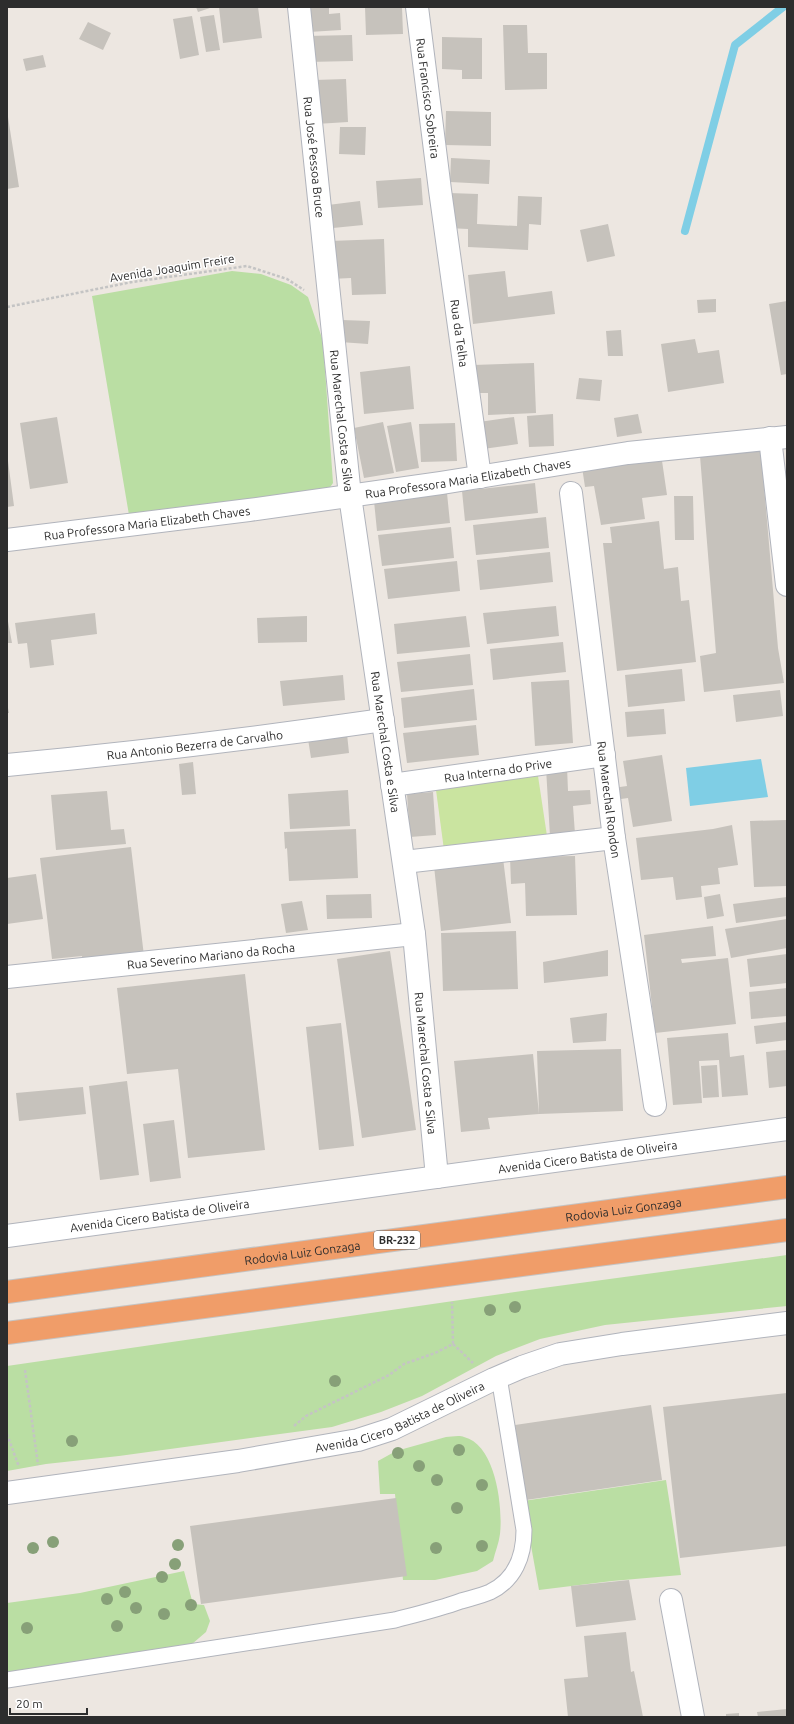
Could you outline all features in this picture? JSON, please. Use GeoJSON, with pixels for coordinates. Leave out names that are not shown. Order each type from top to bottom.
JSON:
{"type":"FeatureCollection","features":[{"type":"Feature","properties":{"kind":"highway","name":"Rodovia Luiz Gonzaga"},"geometry":{"type":"LineString","coordinates":[[7,1292],[787,1187]]}},
{"type":"Feature","properties":{"kind":"highway"},"geometry":{"type":"LineString","coordinates":[[7,1333],[787,1230]]}},
{"type":"Feature","properties":{"kind":"street","name":"Rua José Pessoa Bruce"},"geometry":{"type":"LineString","coordinates":[[299,7],[331,307]]}},
{"type":"Feature","properties":{"kind":"street","name":"Rua Francisco Sobreira"},"geometry":{"type":"LineString","coordinates":[[417,7],[440,190]]}},
{"type":"Feature","properties":{"kind":"street","name":"Rua da Telha"},"geometry":{"type":"LineString","coordinates":[[440,190],[480,477]]}},
{"type":"Feature","properties":{"kind":"street","name":"Rua Marechal Costa e Silva"},"geometry":{"type":"LineString","coordinates":[[331,307],[350,496],[414,934],[437,1177]]}},
{"type":"Feature","properties":{"kind":"street","name":"Rua Professora Maria Elizabeth Chaves"},"geometry":{"type":"LineString","coordinates":[[7,540],[350,496],[628,453],[778,438]]}},
{"type":"Feature","properties":{"kind":"street"},"geometry":{"type":"LineString","coordinates":[[778,438],[787,585]]}},
{"type":"Feature","properties":{"kind":"street","name":"Rua Marechal Rondon"},"geometry":{"type":"LineString","coordinates":[[571,493],[614,838],[655,1106]]}},
{"type":"Feature","properties":{"kind":"street","name":"Rua Antonio Bezerra de Carvalho"},"geometry":{"type":"LineString","coordinates":[[7,765],[131,753],[383,720]]}},
{"type":"Feature","properties":{"kind":"street","name":"Rua Interna do Prive"},"geometry":{"type":"LineString","coordinates":[[392,785],[604,755]]}},
{"type":"Feature","properties":{"kind":"street"},"geometry":{"type":"LineString","coordinates":[[404,862],[614,838]]}},
{"type":"Feature","properties":{"kind":"street","name":"Rua Severino Mariano da Rocha"},"geometry":{"type":"LineString","coordinates":[[7,977],[414,934]]}},
{"type":"Feature","properties":{"kind":"street","name":"Avenida Cicero Batista de Oliveira"},"geometry":{"type":"LineString","coordinates":[[7,1236],[787,1129]]}},
{"type":"Feature","properties":{"kind":"street","name":"Avenida Cicero Batista de Oliveira"},"geometry":{"type":"LineString","coordinates":[[7,1493],[238,1461],[358,1440],[410,1422],[499,1377],[522,1367],[560,1354],[622,1344],[787,1323]]}},
{"type":"Feature","properties":{"kind":"street"},"geometry":{"type":"LineString","coordinates":[[671,1600],[693,1717]]}},
{"type":"Feature","properties":{"kind":"lane"},"geometry":{"type":"LineString","coordinates":[[7,1680],[395,1620],[439,1609],[491,1591],[508,1578],[520,1560],[524,1545],[524,1530],[499,1377]]}},
{"type":"Feature","properties":{"kind":"path","name":"Avenida Joaquim Freire"},"geometry":{"type":"LineString","coordinates":[[7,307],[132,282],[247,266],[287,280],[331,307]]}},
{"type":"Feature","properties":{"kind":"path"},"geometry":{"type":"LineString","coordinates":[[452,1302],[453,1344],[476,1366]]}},
{"type":"Feature","properties":{"kind":"path"},"geometry":{"type":"LineString","coordinates":[[291,1428],[306,1416],[389,1374],[404,1364],[435,1353],[453,1344]]}},
{"type":"Feature","properties":{"kind":"path"},"geometry":{"type":"LineString","coordinates":[[24,1370],[38,1466]]}},
{"type":"Feature","properties":{"kind":"path"},"geometry":{"type":"LineString","coordinates":[[7,1434],[19,1468]]}},
{"type":"Feature","properties":{"kind":"green space"},"geometry":{"type":"Polygon","coordinates":[[[232,271],[261,274],[291,285],[308,297],[323,341],[333,483],[326,493],[129,515],[92,296],[232,271]]]}},
{"type":"Feature","properties":{"kind":"green space"},"geometry":{"type":"Polygon","coordinates":[[[538,776],[547,836],[444,850],[436,790],[538,776]]]}},
{"type":"Feature","properties":{"kind":"green space"},"geometry":{"type":"Polygon","coordinates":[[[787,1255],[787,1306],[605,1325],[540,1339],[496,1356],[422,1396],[381,1412],[332,1427],[119,1456],[46,1464],[7,1471],[7,1366],[543,1288],[787,1255]]]}},
{"type":"Feature","properties":{"kind":"green space"},"geometry":{"type":"Polygon","coordinates":[[[462,1436],[475,1442],[484,1452],[490,1464],[495,1478],[501,1522],[493,1561],[477,1571],[435,1580],[403,1580],[395,1494],[380,1494],[378,1461],[396,1451],[446,1437],[462,1436]]]}},
{"type":"Feature","properties":{"kind":"green space"},"geometry":{"type":"Polygon","coordinates":[[[666,1480],[681,1575],[612,1581],[539,1590],[523,1501],[666,1480]]]}},
{"type":"Feature","properties":{"kind":"green space"},"geometry":{"type":"Polygon","coordinates":[[[184,1571],[193,1604],[204,1605],[210,1621],[206,1632],[192,1644],[7,1674],[7,1603],[80,1593],[184,1571]]]}},
{"type":"Feature","properties":{"kind":"water"},"geometry":{"type":"Polygon","coordinates":[[[761,759],[768,797],[690,806],[686,768],[761,759]]]}},
{"type":"Feature","properties":{"kind":"building"},"geometry":{"type":"Polygon","coordinates":[[[196,7],[213,7],[198,12],[196,7]]]}},
{"type":"Feature","properties":{"kind":"building"},"geometry":{"type":"Polygon","coordinates":[[[219,7],[258,7],[262,38],[223,43],[219,7]]]}},
{"type":"Feature","properties":{"kind":"building"},"geometry":{"type":"Polygon","coordinates":[[[308,7],[329,7],[329,14],[340,13],[341,30],[309,32],[308,7]]]}},
{"type":"Feature","properties":{"kind":"building"},"geometry":{"type":"Polygon","coordinates":[[[365,7],[402,7],[403,34],[366,35],[365,7]]]}},
{"type":"Feature","properties":{"kind":"building"},"geometry":{"type":"Polygon","coordinates":[[[214,15],[220,50],[206,52],[200,17],[214,15]]]}},
{"type":"Feature","properties":{"kind":"building"},"geometry":{"type":"Polygon","coordinates":[[[192,16],[199,55],[180,59],[173,19],[192,16]]]}},
{"type":"Feature","properties":{"kind":"building"},"geometry":{"type":"Polygon","coordinates":[[[88,22],[111,33],[103,50],[79,39],[88,22]]]}},
{"type":"Feature","properties":{"kind":"building"},"geometry":{"type":"Polygon","coordinates":[[[503,25],[527,25],[528,53],[547,53],[547,89],[505,90],[503,25]]]}},
{"type":"Feature","properties":{"kind":"building"},"geometry":{"type":"Polygon","coordinates":[[[352,35],[353,61],[307,62],[306,36],[352,35]]]}},
{"type":"Feature","properties":{"kind":"building"},"geometry":{"type":"Polygon","coordinates":[[[442,37],[482,38],[482,79],[462,79],[462,70],[442,69],[442,37]]]}},
{"type":"Feature","properties":{"kind":"building"},"geometry":{"type":"Polygon","coordinates":[[[43,55],[46,67],[26,71],[23,59],[43,55]]]}},
{"type":"Feature","properties":{"kind":"building"},"geometry":{"type":"Polygon","coordinates":[[[346,79],[348,122],[316,124],[314,80],[346,79]]]}},
{"type":"Feature","properties":{"kind":"building"},"geometry":{"type":"Polygon","coordinates":[[[446,111],[491,112],[491,146],[445,145],[446,111]]]}},
{"type":"Feature","properties":{"kind":"building"},"geometry":{"type":"Polygon","coordinates":[[[7,117],[19,187],[7,189],[7,117]]]}},
{"type":"Feature","properties":{"kind":"building"},"geometry":{"type":"Polygon","coordinates":[[[340,127],[366,127],[365,155],[339,154],[340,127]]]}},
{"type":"Feature","properties":{"kind":"building"},"geometry":{"type":"Polygon","coordinates":[[[451,158],[490,160],[489,184],[450,182],[451,158]]]}},
{"type":"Feature","properties":{"kind":"building"},"geometry":{"type":"Polygon","coordinates":[[[421,178],[423,205],[378,208],[376,181],[421,178]]]}},
{"type":"Feature","properties":{"kind":"building"},"geometry":{"type":"Polygon","coordinates":[[[449,193],[478,194],[477,224],[517,226],[518,196],[542,197],[541,225],[529,224],[528,250],[468,247],[468,229],[448,228],[449,193]]]}},
{"type":"Feature","properties":{"kind":"building"},"geometry":{"type":"Polygon","coordinates":[[[360,201],[363,225],[323,229],[320,206],[360,201]]]}},
{"type":"Feature","properties":{"kind":"building"},"geometry":{"type":"Polygon","coordinates":[[[608,224],[615,256],[587,262],[580,230],[608,224]]]}},
{"type":"Feature","properties":{"kind":"building"},"geometry":{"type":"Polygon","coordinates":[[[384,239],[386,294],[352,295],[351,278],[331,279],[330,241],[384,239]]]}},
{"type":"Feature","properties":{"kind":"building"},"geometry":{"type":"Polygon","coordinates":[[[505,271],[508,297],[552,291],[555,314],[473,324],[468,275],[505,271]]]}},
{"type":"Feature","properties":{"kind":"building"},"geometry":{"type":"Polygon","coordinates":[[[716,299],[716,312],[698,313],[697,300],[716,299]]]}},
{"type":"Feature","properties":{"kind":"building"},"geometry":{"type":"Polygon","coordinates":[[[787,301],[787,374],[781,375],[769,304],[787,301]]]}},
{"type":"Feature","properties":{"kind":"building"},"geometry":{"type":"Polygon","coordinates":[[[342,320],[370,321],[368,344],[340,342],[342,320]]]}},
{"type":"Feature","properties":{"kind":"building"},"geometry":{"type":"Polygon","coordinates":[[[621,330],[623,356],[608,356],[606,331],[621,330]]]}},
{"type":"Feature","properties":{"kind":"building"},"geometry":{"type":"Polygon","coordinates":[[[695,339],[698,353],[719,350],[724,383],[668,392],[661,344],[695,339]]]}},
{"type":"Feature","properties":{"kind":"building"},"geometry":{"type":"Polygon","coordinates":[[[534,363],[536,413],[488,415],[488,393],[474,393],[473,365],[534,363]]]}},
{"type":"Feature","properties":{"kind":"building"},"geometry":{"type":"Polygon","coordinates":[[[410,366],[414,409],[364,414],[360,372],[410,366]]]}},
{"type":"Feature","properties":{"kind":"building"},"geometry":{"type":"Polygon","coordinates":[[[579,378],[602,380],[600,401],[576,399],[579,378]]]}},
{"type":"Feature","properties":{"kind":"building"},"geometry":{"type":"Polygon","coordinates":[[[553,414],[554,446],[529,447],[527,416],[553,414]]]}},
{"type":"Feature","properties":{"kind":"building"},"geometry":{"type":"Polygon","coordinates":[[[638,414],[642,433],[617,437],[614,418],[638,414]]]}},
{"type":"Feature","properties":{"kind":"building"},"geometry":{"type":"Polygon","coordinates":[[[57,417],[68,483],[30,489],[20,423],[57,417]]]}},
{"type":"Feature","properties":{"kind":"building"},"geometry":{"type":"Polygon","coordinates":[[[514,417],[518,444],[483,449],[479,422],[514,417]]]}},
{"type":"Feature","properties":{"kind":"building"},"geometry":{"type":"Polygon","coordinates":[[[383,422],[394,473],[364,478],[354,428],[383,422]]]}},
{"type":"Feature","properties":{"kind":"building"},"geometry":{"type":"Polygon","coordinates":[[[411,422],[419,468],[396,472],[387,426],[411,422]]]}},
{"type":"Feature","properties":{"kind":"building"},"geometry":{"type":"Polygon","coordinates":[[[455,423],[457,461],[421,462],[419,424],[455,423]]]}},
{"type":"Feature","properties":{"kind":"building"},"geometry":{"type":"Polygon","coordinates":[[[761,451],[778,648],[784,683],[704,692],[700,656],[716,653],[700,456],[761,451]]]}},
{"type":"Feature","properties":{"kind":"building"},"geometry":{"type":"Polygon","coordinates":[[[661,454],[667,495],[642,498],[645,519],[601,525],[594,486],[585,487],[582,467],[661,454]]]}},
{"type":"Feature","properties":{"kind":"building"},"geometry":{"type":"Polygon","coordinates":[[[7,461],[14,506],[7,507],[7,461]]]}},
{"type":"Feature","properties":{"kind":"building"},"geometry":{"type":"Polygon","coordinates":[[[535,483],[538,513],[465,521],[462,491],[535,483]]]}},
{"type":"Feature","properties":{"kind":"building"},"geometry":{"type":"Polygon","coordinates":[[[447,493],[450,523],[377,531],[374,501],[447,493]]]}},
{"type":"Feature","properties":{"kind":"building"},"geometry":{"type":"Polygon","coordinates":[[[674,496],[693,496],[694,540],[675,540],[674,496]]]}},
{"type":"Feature","properties":{"kind":"building"},"geometry":{"type":"Polygon","coordinates":[[[546,517],[549,548],[476,555],[473,525],[546,517]]]}},
{"type":"Feature","properties":{"kind":"building"},"geometry":{"type":"Polygon","coordinates":[[[659,521],[664,569],[678,567],[681,601],[689,600],[696,662],[617,671],[603,543],[612,543],[610,527],[659,521]]]}},
{"type":"Feature","properties":{"kind":"building"},"geometry":{"type":"Polygon","coordinates":[[[451,527],[454,558],[382,566],[378,535],[451,527]]]}},
{"type":"Feature","properties":{"kind":"building"},"geometry":{"type":"Polygon","coordinates":[[[550,552],[553,582],[480,590],[477,560],[550,552]]]}},
{"type":"Feature","properties":{"kind":"building"},"geometry":{"type":"Polygon","coordinates":[[[457,561],[460,591],[388,599],[384,569],[457,561]]]}},
{"type":"Feature","properties":{"kind":"building"},"geometry":{"type":"Polygon","coordinates":[[[556,606],[559,636],[487,644],[483,613],[556,606]]]}},
{"type":"Feature","properties":{"kind":"building"},"geometry":{"type":"Polygon","coordinates":[[[95,613],[97,634],[51,640],[54,665],[30,668],[27,643],[18,644],[15,623],[95,613]]]}},
{"type":"Feature","properties":{"kind":"building"},"geometry":{"type":"Polygon","coordinates":[[[7,616],[12,643],[7,643],[7,616]]]}},
{"type":"Feature","properties":{"kind":"building"},"geometry":{"type":"Polygon","coordinates":[[[307,616],[307,642],[258,643],[257,618],[307,616]]]}},
{"type":"Feature","properties":{"kind":"building"},"geometry":{"type":"Polygon","coordinates":[[[466,616],[470,647],[397,654],[394,624],[466,616]]]}},
{"type":"Feature","properties":{"kind":"building"},"geometry":{"type":"Polygon","coordinates":[[[563,642],[566,672],[493,680],[490,649],[563,642]]]}},
{"type":"Feature","properties":{"kind":"building"},"geometry":{"type":"Polygon","coordinates":[[[470,654],[473,685],[401,692],[397,662],[470,654]]]}},
{"type":"Feature","properties":{"kind":"building"},"geometry":{"type":"Polygon","coordinates":[[[682,669],[685,701],[628,707],[625,675],[682,669]]]}},
{"type":"Feature","properties":{"kind":"building"},"geometry":{"type":"Polygon","coordinates":[[[343,675],[345,700],[283,706],[280,681],[343,675]]]}},
{"type":"Feature","properties":{"kind":"building"},"geometry":{"type":"Polygon","coordinates":[[[569,680],[573,743],[535,746],[531,682],[569,680]]]}},
{"type":"Feature","properties":{"kind":"building"},"geometry":{"type":"Polygon","coordinates":[[[474,689],[477,720],[404,728],[401,698],[474,689]]]}},
{"type":"Feature","properties":{"kind":"building"},"geometry":{"type":"Polygon","coordinates":[[[780,690],[783,716],[736,722],[733,695],[780,690]]]}},
{"type":"Feature","properties":{"kind":"building"},"geometry":{"type":"Polygon","coordinates":[[[664,709],[666,734],[627,737],[625,712],[664,709]]]}},
{"type":"Feature","properties":{"kind":"building"},"geometry":{"type":"Polygon","coordinates":[[[476,725],[479,755],[407,763],[403,733],[476,725]]]}},
{"type":"Feature","properties":{"kind":"building"},"geometry":{"type":"Polygon","coordinates":[[[347,734],[349,753],[311,758],[308,739],[347,734]]]}},
{"type":"Feature","properties":{"kind":"building"},"geometry":{"type":"Polygon","coordinates":[[[662,755],[672,821],[633,827],[628,798],[614,800],[613,788],[627,786],[623,761],[662,755]]]}},
{"type":"Feature","properties":{"kind":"building"},"geometry":{"type":"Polygon","coordinates":[[[193,762],[196,794],[182,795],[179,764],[193,762]]]}},
{"type":"Feature","properties":{"kind":"building"},"geometry":{"type":"Polygon","coordinates":[[[567,767],[568,791],[590,790],[591,804],[573,806],[575,834],[550,836],[546,768],[567,767]]]}},
{"type":"Feature","properties":{"kind":"building"},"geometry":{"type":"Polygon","coordinates":[[[348,790],[350,826],[290,829],[288,794],[348,790]]]}},
{"type":"Feature","properties":{"kind":"building"},"geometry":{"type":"Polygon","coordinates":[[[107,791],[111,830],[124,829],[126,844],[56,850],[51,795],[107,791]]]}},
{"type":"Feature","properties":{"kind":"building"},"geometry":{"type":"Polygon","coordinates":[[[433,792],[436,835],[410,837],[407,794],[433,792]]]}},
{"type":"Feature","properties":{"kind":"building"},"geometry":{"type":"Polygon","coordinates":[[[787,820],[787,886],[754,887],[750,821],[787,820]]]}},
{"type":"Feature","properties":{"kind":"building"},"geometry":{"type":"Polygon","coordinates":[[[732,825],[738,865],[718,868],[720,884],[701,886],[702,897],[676,900],[673,877],[641,880],[636,838],[713,829],[732,825]]]}},
{"type":"Feature","properties":{"kind":"building"},"geometry":{"type":"Polygon","coordinates":[[[356,829],[358,878],[289,881],[287,848],[285,849],[284,832],[356,829]]]}},
{"type":"Feature","properties":{"kind":"building"},"geometry":{"type":"Polygon","coordinates":[[[131,847],[144,956],[83,963],[82,956],[52,959],[40,858],[131,847]]]}},
{"type":"Feature","properties":{"kind":"building"},"geometry":{"type":"Polygon","coordinates":[[[575,856],[577,915],[526,916],[525,883],[511,884],[510,857],[575,856]]]}},
{"type":"Feature","properties":{"kind":"building"},"geometry":{"type":"Polygon","coordinates":[[[503,858],[511,923],[441,931],[434,866],[503,858]]]}},
{"type":"Feature","properties":{"kind":"building"},"geometry":{"type":"Polygon","coordinates":[[[36,874],[43,919],[7,924],[7,878],[36,874]]]}},
{"type":"Feature","properties":{"kind":"building"},"geometry":{"type":"Polygon","coordinates":[[[371,894],[372,918],[327,919],[326,895],[371,894]]]}},
{"type":"Feature","properties":{"kind":"building"},"geometry":{"type":"Polygon","coordinates":[[[720,894],[724,916],[707,919],[704,897],[720,894]]]}},
{"type":"Feature","properties":{"kind":"building"},"geometry":{"type":"Polygon","coordinates":[[[787,897],[787,916],[736,923],[733,904],[787,897]]]}},
{"type":"Feature","properties":{"kind":"building"},"geometry":{"type":"Polygon","coordinates":[[[302,901],[308,930],[286,933],[281,904],[302,901]]]}},
{"type":"Feature","properties":{"kind":"building"},"geometry":{"type":"Polygon","coordinates":[[[787,919],[787,948],[731,958],[725,929],[787,919]]]}},
{"type":"Feature","properties":{"kind":"building"},"geometry":{"type":"Polygon","coordinates":[[[713,926],[716,956],[681,959],[682,963],[728,958],[736,1024],[655,1033],[644,935],[713,926]]]}},
{"type":"Feature","properties":{"kind":"building"},"geometry":{"type":"Polygon","coordinates":[[[516,931],[518,989],[443,991],[441,933],[516,931]]]}},
{"type":"Feature","properties":{"kind":"building"},"geometry":{"type":"Polygon","coordinates":[[[608,950],[608,976],[544,983],[543,962],[608,950]]]}},
{"type":"Feature","properties":{"kind":"building"},"geometry":{"type":"Polygon","coordinates":[[[390,951],[416,1130],[362,1138],[337,959],[390,951]]]}},
{"type":"Feature","properties":{"kind":"building"},"geometry":{"type":"Polygon","coordinates":[[[787,954],[787,983],[750,987],[747,959],[787,954]]]}},
{"type":"Feature","properties":{"kind":"building"},"geometry":{"type":"Polygon","coordinates":[[[245,974],[265,1150],[188,1158],[178,1069],[127,1074],[117,988],[245,974]]]}},
{"type":"Feature","properties":{"kind":"building"},"geometry":{"type":"Polygon","coordinates":[[[787,988],[787,1016],[751,1019],[749,992],[787,988]]]}},
{"type":"Feature","properties":{"kind":"building"},"geometry":{"type":"Polygon","coordinates":[[[607,1013],[606,1041],[573,1043],[570,1018],[607,1013]]]}},
{"type":"Feature","properties":{"kind":"building"},"geometry":{"type":"Polygon","coordinates":[[[787,1022],[787,1040],[756,1044],[754,1026],[787,1022]]]}},
{"type":"Feature","properties":{"kind":"building"},"geometry":{"type":"Polygon","coordinates":[[[341,1023],[354,1146],[319,1150],[306,1027],[341,1023]]]}},
{"type":"Feature","properties":{"kind":"building"},"geometry":{"type":"Polygon","coordinates":[[[728,1033],[730,1057],[744,1055],[748,1095],[722,1097],[719,1060],[699,1061],[702,1103],[673,1105],[667,1038],[728,1033]]]}},
{"type":"Feature","properties":{"kind":"building"},"geometry":{"type":"Polygon","coordinates":[[[621,1049],[623,1111],[539,1114],[537,1051],[621,1049]]]}},
{"type":"Feature","properties":{"kind":"building"},"geometry":{"type":"Polygon","coordinates":[[[787,1050],[787,1086],[769,1088],[766,1052],[787,1050]]]}},
{"type":"Feature","properties":{"kind":"building"},"geometry":{"type":"Polygon","coordinates":[[[533,1054],[539,1114],[488,1118],[490,1129],[461,1132],[454,1061],[533,1054]]]}},
{"type":"Feature","properties":{"kind":"building"},"geometry":{"type":"Polygon","coordinates":[[[717,1065],[719,1097],[703,1098],[701,1066],[717,1065]]]}},
{"type":"Feature","properties":{"kind":"building"},"geometry":{"type":"Polygon","coordinates":[[[127,1081],[139,1175],[100,1180],[89,1086],[127,1081]]]}},
{"type":"Feature","properties":{"kind":"building"},"geometry":{"type":"Polygon","coordinates":[[[83,1087],[86,1114],[19,1121],[16,1093],[83,1087]]]}},
{"type":"Feature","properties":{"kind":"building"},"geometry":{"type":"Polygon","coordinates":[[[174,1120],[181,1178],[150,1182],[143,1124],[174,1120]]]}},
{"type":"Feature","properties":{"kind":"building"},"geometry":{"type":"Polygon","coordinates":[[[787,1393],[787,1546],[680,1558],[663,1407],[787,1393]]]}},
{"type":"Feature","properties":{"kind":"building"},"geometry":{"type":"Polygon","coordinates":[[[651,1405],[662,1480],[526,1500],[515,1425],[651,1405]]]}},
{"type":"Feature","properties":{"kind":"building"},"geometry":{"type":"Polygon","coordinates":[[[396,1498],[407,1576],[201,1604],[190,1526],[396,1498]]]}},
{"type":"Feature","properties":{"kind":"building"},"geometry":{"type":"Polygon","coordinates":[[[629,1580],[636,1620],[576,1627],[571,1586],[629,1580]]]}},
{"type":"Feature","properties":{"kind":"building"},"geometry":{"type":"Polygon","coordinates":[[[626,1632],[631,1672],[634,1671],[643,1717],[568,1717],[564,1679],[588,1677],[584,1636],[626,1632]]]}},
{"type":"Feature","properties":{"kind":"building"},"geometry":{"type":"Polygon","coordinates":[[[787,1709],[787,1717],[758,1717],[757,1712],[787,1709]]]}},
{"type":"Feature","properties":{"kind":"building"},"geometry":{"type":"Polygon","coordinates":[[[739,1713],[739,1717],[726,1717],[726,1714],[739,1713]]]}},
{"type":"Feature","properties":{"kind":"waterway"},"geometry":{"type":"LineString","coordinates":[[685,231],[735,45],[783,7]]}}]}
